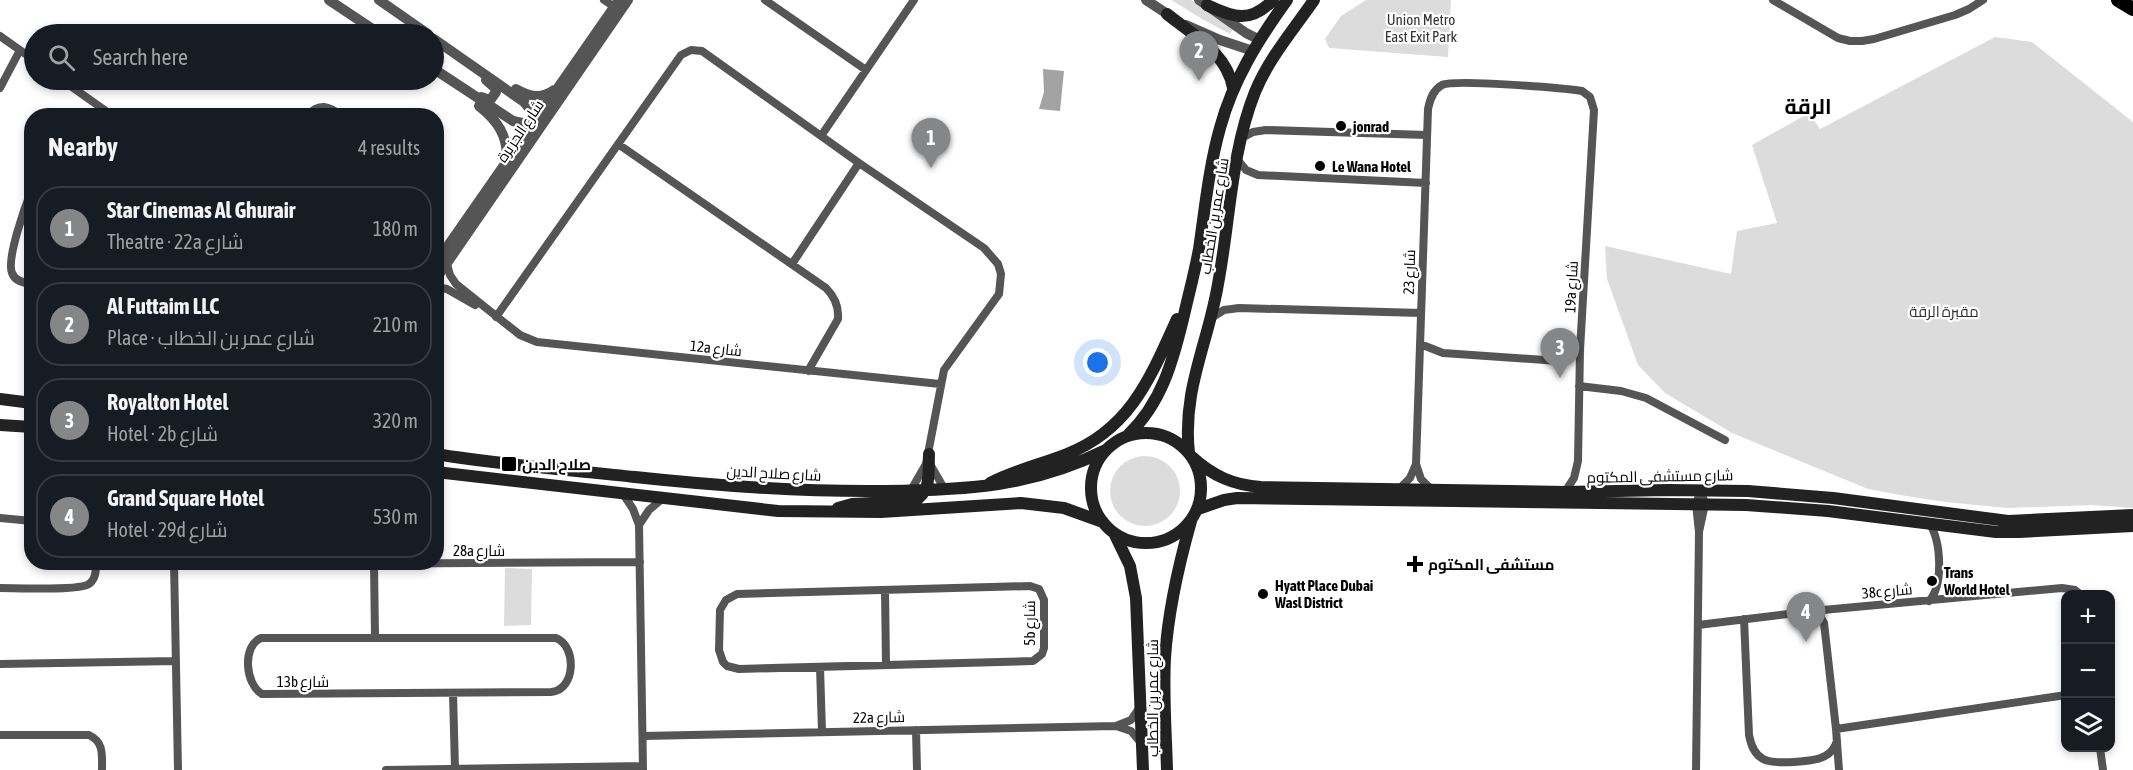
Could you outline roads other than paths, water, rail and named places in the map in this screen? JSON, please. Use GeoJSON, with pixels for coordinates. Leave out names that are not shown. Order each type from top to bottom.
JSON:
{"type":"FeatureCollection","features":[{"type":"Feature","properties":{"kind":"main road"},"geometry":{"type":"LineString","coordinates":[[1203,3],[1224,13],[1244,16],[1260,12],[1273,0]]}},
{"type":"Feature","properties":{"kind":"main road","name":"شارع عمر بن الخطاب"},"geometry":{"type":"LineString","coordinates":[[1127,436],[1148,413],[1165,382],[1176,348],[1198,250],[1214,156],[1233,88],[1253,51],[1287,0]]}},
{"type":"Feature","properties":{"kind":"main road","name":"شارع عمر بن الخطاب"},"geometry":{"type":"LineString","coordinates":[[1191,455],[1187,428],[1190,392],[1210,318],[1242,138],[1255,92],[1272,60],[1314,0]]}},
{"type":"Feature","properties":{"kind":"main road"},"geometry":{"type":"LineString","coordinates":[[2118,0],[2133,9]]}},
{"type":"Feature","properties":{"kind":"main road"},"geometry":{"type":"LineString","coordinates":[[1167,14],[1222,60],[1228,69],[1233,88]]}},
{"type":"Feature","properties":{"kind":"main road"},"geometry":{"type":"LineString","coordinates":[[1260,40],[1281,47]]}},
{"type":"Feature","properties":{"kind":"main road"},"geometry":{"type":"LineString","coordinates":[[1253,51],[1272,60]]}},
{"type":"Feature","properties":{"kind":"main road"},"geometry":{"type":"LineString","coordinates":[[981,487],[1015,471],[1070,453],[1096,438],[1120,419],[1148,382],[1188,297]]}},
{"type":"Feature","properties":{"kind":"main road"},"geometry":{"type":"LineString","coordinates":[[0,399],[24,402]]}},
{"type":"Feature","properties":{"kind":"main road"},"geometry":{"type":"LineString","coordinates":[[0,425],[24,427]]}},
{"type":"Feature","properties":{"kind":"main road"},"geometry":{"type":"LineString","coordinates":[[1140,433],[1167,437],[1191,455],[1202,487],[1198,509],[1179,533],[1164,541],[1147,543],[1129,541],[1114,533],[1102,522],[1096,511],[1091,484],[1098,460],[1106,450],[1127,436],[1140,433]]}},
{"type":"Feature","properties":{"kind":"main road","name":"شارع صلاح الدين"},"geometry":{"type":"LineString","coordinates":[[444,455],[726,486],[826,491],[945,490],[1005,484],[1051,473],[1106,450]]}},
{"type":"Feature","properties":{"kind":"main road"},"geometry":{"type":"LineString","coordinates":[[829,513],[844,505],[914,501],[920,498],[927,490],[929,454]]}},
{"type":"Feature","properties":{"kind":"main road","name":"شارع مستشفى المكتوم"},"geometry":{"type":"LineString","coordinates":[[1191,455],[1217,476],[1246,486],[1565,492],[1701,490],[1833,498],[2008,521],[2133,515]]}},
{"type":"Feature","properties":{"kind":"main road"},"geometry":{"type":"LineString","coordinates":[[444,473],[755,510],[829,513],[916,511],[1021,504],[1064,508],[1102,522]]}},
{"type":"Feature","properties":{"kind":"main road","name":"شارع مستشفى المكتوم"},"geometry":{"type":"LineString","coordinates":[[1198,509],[1217,501],[1237,498],[1475,503],[1700,504],[1817,510],[2019,532],[2133,526]]}},
{"type":"Feature","properties":{"kind":"main road","name":"شارع عمر بن الخطاب"},"geometry":{"type":"LineString","coordinates":[[1167,770],[1164,685],[1167,633],[1175,583],[1191,520]]}},
{"type":"Feature","properties":{"kind":"main road","name":"شارع عمر بن الخطاب"},"geometry":{"type":"LineString","coordinates":[[1114,533],[1130,566],[1136,598],[1143,770]]}},
{"type":"Feature","properties":{"kind":"street"},"geometry":{"type":"LineString","coordinates":[[329,0],[363,24]]}},
{"type":"Feature","properties":{"kind":"street"},"geometry":{"type":"LineString","coordinates":[[379,0],[414,24]]}},
{"type":"Feature","properties":{"kind":"street"},"geometry":{"type":"LineString","coordinates":[[604,0],[618,6]]}},
{"type":"Feature","properties":{"kind":"street","name":"شارع الجزيرة"},"geometry":{"type":"LineString","coordinates":[[444,261],[507,160],[559,86],[618,6],[628,0]]}},
{"type":"Feature","properties":{"kind":"street"},"geometry":{"type":"LineString","coordinates":[[765,0],[866,70]]}},
{"type":"Feature","properties":{"kind":"street"},"geometry":{"type":"LineString","coordinates":[[821,136],[914,0]]}},
{"type":"Feature","properties":{"kind":"street"},"geometry":{"type":"LineString","coordinates":[[1146,0],[1202,32],[1253,51]]}},
{"type":"Feature","properties":{"kind":"street"},"geometry":{"type":"LineString","coordinates":[[1773,0],[1838,38],[1862,41],[1954,15],[1983,0]]}},
{"type":"Feature","properties":{"kind":"street"},"geometry":{"type":"LineString","coordinates":[[1203,3],[1260,40]]}},
{"type":"Feature","properties":{"kind":"street","name":"شارع الجزيرة"},"geometry":{"type":"LineString","coordinates":[[444,261],[492,198],[549,115],[618,6]]}},
{"type":"Feature","properties":{"kind":"street"},"geometry":{"type":"LineString","coordinates":[[0,36],[24,53]]}},
{"type":"Feature","properties":{"kind":"street"},"geometry":{"type":"LineString","coordinates":[[444,46],[524,102],[532,112],[535,121],[532,132],[499,182],[492,198]]}},
{"type":"Feature","properties":{"kind":"street"},"geometry":{"type":"LineString","coordinates":[[0,88],[20,50]]}},
{"type":"Feature","properties":{"kind":"street"},"geometry":{"type":"LineString","coordinates":[[496,317],[678,60],[691,50],[707,54],[859,163],[984,248],[998,264],[1002,274],[999,294],[944,370],[929,454],[922,473],[911,490]]}},
{"type":"Feature","properties":{"kind":"street"},"geometry":{"type":"LineString","coordinates":[[444,71],[483,98],[491,99],[496,92],[495,88],[460,58]]}},
{"type":"Feature","properties":{"kind":"street"},"geometry":{"type":"LineString","coordinates":[[477,69],[489,72],[527,95],[544,96],[559,86]]}},
{"type":"Feature","properties":{"kind":"street"},"geometry":{"type":"LineString","coordinates":[[444,76],[513,121],[522,124],[549,115]]}},
{"type":"Feature","properties":{"kind":"street","name":"شارع 23"},"geometry":{"type":"LineString","coordinates":[[1416,464],[1425,183],[1430,100],[1442,86],[1462,82],[1578,91]]}},
{"type":"Feature","properties":{"kind":"street"},"geometry":{"type":"LineString","coordinates":[[458,85],[464,94],[497,122],[506,140],[507,160]]}},
{"type":"Feature","properties":{"kind":"street"},"geometry":{"type":"LineString","coordinates":[[76,90],[101,108]]}},
{"type":"Feature","properties":{"kind":"street","name":"19a شارع"},"geometry":{"type":"LineString","coordinates":[[1565,492],[1574,478],[1578,462],[1580,350],[1594,110],[1590,97],[1578,91]]}},
{"type":"Feature","properties":{"kind":"street"},"geometry":{"type":"LineString","coordinates":[[317,108],[325,106],[332,108]]}},
{"type":"Feature","properties":{"kind":"street"},"geometry":{"type":"LineString","coordinates":[[1242,138],[1253,132],[1266,130],[1427,135]]}},
{"type":"Feature","properties":{"kind":"street"},"geometry":{"type":"LineString","coordinates":[[618,144],[832,294],[838,310],[835,327],[808,371]]}},
{"type":"Feature","properties":{"kind":"street"},"geometry":{"type":"LineString","coordinates":[[1237,159],[1246,170],[1258,175],[1425,183]]}},
{"type":"Feature","properties":{"kind":"street"},"geometry":{"type":"LineString","coordinates":[[792,264],[859,163]]}},
{"type":"Feature","properties":{"kind":"street"},"geometry":{"type":"LineString","coordinates":[[24,211],[10,266],[16,278],[24,283]]}},
{"type":"Feature","properties":{"kind":"street","name":"12a شارع"},"geometry":{"type":"LineString","coordinates":[[444,267],[456,284],[496,317],[520,335],[545,344],[940,384]]}},
{"type":"Feature","properties":{"kind":"street","name":"12a شارع"},"geometry":{"type":"LineString","coordinates":[[444,290],[496,317]]}},
{"type":"Feature","properties":{"kind":"street"},"geometry":{"type":"LineString","coordinates":[[1210,318],[1224,310],[1239,308],[1421,313]]}},
{"type":"Feature","properties":{"kind":"street"},"geometry":{"type":"LineString","coordinates":[[1420,344],[1443,353],[1559,361],[1569,359],[1580,350]]}},
{"type":"Feature","properties":{"kind":"street"},"geometry":{"type":"LineString","coordinates":[[1580,386],[1622,391],[1646,398],[1725,440]]}},
{"type":"Feature","properties":{"kind":"street"},"geometry":{"type":"LineString","coordinates":[[929,454],[934,473],[945,490]]}},
{"type":"Feature","properties":{"kind":"street"},"geometry":{"type":"LineString","coordinates":[[1399,489],[1410,478],[1416,464]]}},
{"type":"Feature","properties":{"kind":"street"},"geometry":{"type":"LineString","coordinates":[[1416,464],[1420,479],[1432,490]]}},
{"type":"Feature","properties":{"kind":"street"},"geometry":{"type":"LineString","coordinates":[[1696,770],[1699,532],[1703,521],[1700,504],[1701,490]]}},
{"type":"Feature","properties":{"kind":"street"},"geometry":{"type":"LineString","coordinates":[[386,770],[643,768],[639,525],[633,509],[623,494]]}},
{"type":"Feature","properties":{"kind":"street"},"geometry":{"type":"LineString","coordinates":[[639,525],[649,510],[662,499]]}},
{"type":"Feature","properties":{"kind":"street"},"geometry":{"type":"LineString","coordinates":[[0,518],[24,520]]}},
{"type":"Feature","properties":{"kind":"street"},"geometry":{"type":"LineString","coordinates":[[1929,523],[1938,547],[1938,584],[1929,601]]}},
{"type":"Feature","properties":{"kind":"street"},"geometry":{"type":"LineString","coordinates":[[1938,547],[1942,535],[1950,526]]}},
{"type":"Feature","properties":{"kind":"street","name":"28a شارع"},"geometry":{"type":"LineString","coordinates":[[444,563],[640,562]]}},
{"type":"Feature","properties":{"kind":"street"},"geometry":{"type":"LineString","coordinates":[[0,588],[80,588],[93,581],[95,570]]}},
{"type":"Feature","properties":{"kind":"street"},"geometry":{"type":"LineString","coordinates":[[174,570],[178,770]]}},
{"type":"Feature","properties":{"kind":"street"},"geometry":{"type":"LineString","coordinates":[[374,570],[375,638]]}},
{"type":"Feature","properties":{"kind":"street"},"geometry":{"type":"LineString","coordinates":[[1938,584],[1950,599]]}},
{"type":"Feature","properties":{"kind":"street","name":"5b شارع"},"geometry":{"type":"LineString","coordinates":[[1035,587],[1043,596],[1045,642],[1042,654],[1033,661],[886,665],[739,669],[727,666],[719,650],[718,616],[722,604],[731,596],[742,594],[1035,587]]}},
{"type":"Feature","properties":{"kind":"street","name":"38c شارع"},"geometry":{"type":"LineString","coordinates":[[1698,625],[1812,611],[2062,588],[2073,590]]}},
{"type":"Feature","properties":{"kind":"street"},"geometry":{"type":"LineString","coordinates":[[885,590],[886,665]]}},
{"type":"Feature","properties":{"kind":"street"},"geometry":{"type":"LineString","coordinates":[[1824,623],[1834,609]]}},
{"type":"Feature","properties":{"kind":"street"},"geometry":{"type":"LineString","coordinates":[[1812,611],[1820,616],[1824,623],[1839,770]]}},
{"type":"Feature","properties":{"kind":"street"},"geometry":{"type":"LineString","coordinates":[[1744,619],[1749,735],[1755,752],[1762,759],[1771,762],[1820,759],[1831,752],[1837,741]]}},
{"type":"Feature","properties":{"kind":"street","name":"13b شارع"},"geometry":{"type":"LineString","coordinates":[[261,638],[375,638],[550,638],[561,640],[568,649],[569,680],[557,692],[262,694],[252,686],[249,652],[253,643],[261,638]]}},
{"type":"Feature","properties":{"kind":"street"},"geometry":{"type":"LineString","coordinates":[[0,664],[176,661]]}},
{"type":"Feature","properties":{"kind":"street"},"geometry":{"type":"LineString","coordinates":[[820,667],[822,732]]}},
{"type":"Feature","properties":{"kind":"street"},"geometry":{"type":"LineString","coordinates":[[453,693],[455,769]]}},
{"type":"Feature","properties":{"kind":"street"},"geometry":{"type":"LineString","coordinates":[[1836,729],[2061,696]]}},
{"type":"Feature","properties":{"kind":"street"},"geometry":{"type":"LineString","coordinates":[[1116,726],[1131,720],[1140,707]]}},
{"type":"Feature","properties":{"kind":"street"},"geometry":{"type":"LineString","coordinates":[[1116,726],[1131,731],[1141,743]]}},
{"type":"Feature","properties":{"kind":"street","name":"22a شارع"},"geometry":{"type":"LineString","coordinates":[[643,736],[1116,726]]}},
{"type":"Feature","properties":{"kind":"street"},"geometry":{"type":"LineString","coordinates":[[916,730],[917,770]]}},
{"type":"Feature","properties":{"kind":"street"},"geometry":{"type":"LineString","coordinates":[[0,735],[89,735],[102,748],[102,770]]}},
{"type":"Feature","properties":{"kind":"street"},"geometry":{"type":"LineString","coordinates":[[2101,752],[2103,770]]}},
{"type":"Feature","properties":{"kind":"place","name":"Al Futtaim LLC"},"geometry":{"type":"Point","coordinates":[1199,81]}},
{"type":"Feature","properties":{"kind":"place","name":"jonrad"},"geometry":{"type":"Point","coordinates":[1341,126]}},
{"type":"Feature","properties":{"kind":"place","name":"Le Wana Hotel"},"geometry":{"type":"Point","coordinates":[1320,166]}},
{"type":"Feature","properties":{"kind":"place","name":"Star Cinemas Al Ghurair"},"geometry":{"type":"Point","coordinates":[931,168]}},
{"type":"Feature","properties":{"kind":"place","name":"Royalton Hotel"},"geometry":{"type":"Point","coordinates":[1560,378]}},
{"type":"Feature","properties":{"kind":"place","name":"صلاح الدين"},"geometry":{"type":"Point","coordinates":[509,464]}},
{"type":"Feature","properties":{"kind":"place","name":"مستشفى المكتوم"},"geometry":{"type":"Point","coordinates":[1415,564]}},
{"type":"Feature","properties":{"kind":"place","name":"Trans World Hotel"},"geometry":{"type":"Point","coordinates":[1932,581]}},
{"type":"Feature","properties":{"kind":"place","name":"Hyatt Place Dubai Wasl District"},"geometry":{"type":"Point","coordinates":[1263,594]}},
{"type":"Feature","properties":{"kind":"place","name":"Grand Square Hotel"},"geometry":{"type":"Point","coordinates":[1806,642]}},
{"type":"Feature","properties":{"kind":"district","name":"الرقة"},"geometry":{"type":"Point","coordinates":[1808,106]}},
{"type":"Feature","properties":{"kind":"park label","name":"Union Metro East Exit Park"},"geometry":{"type":"Point","coordinates":[1421,28]}},
{"type":"Feature","properties":{"kind":"park label","name":"مقبرة الرقة"},"geometry":{"type":"Point","coordinates":[1944,311]}}]}
